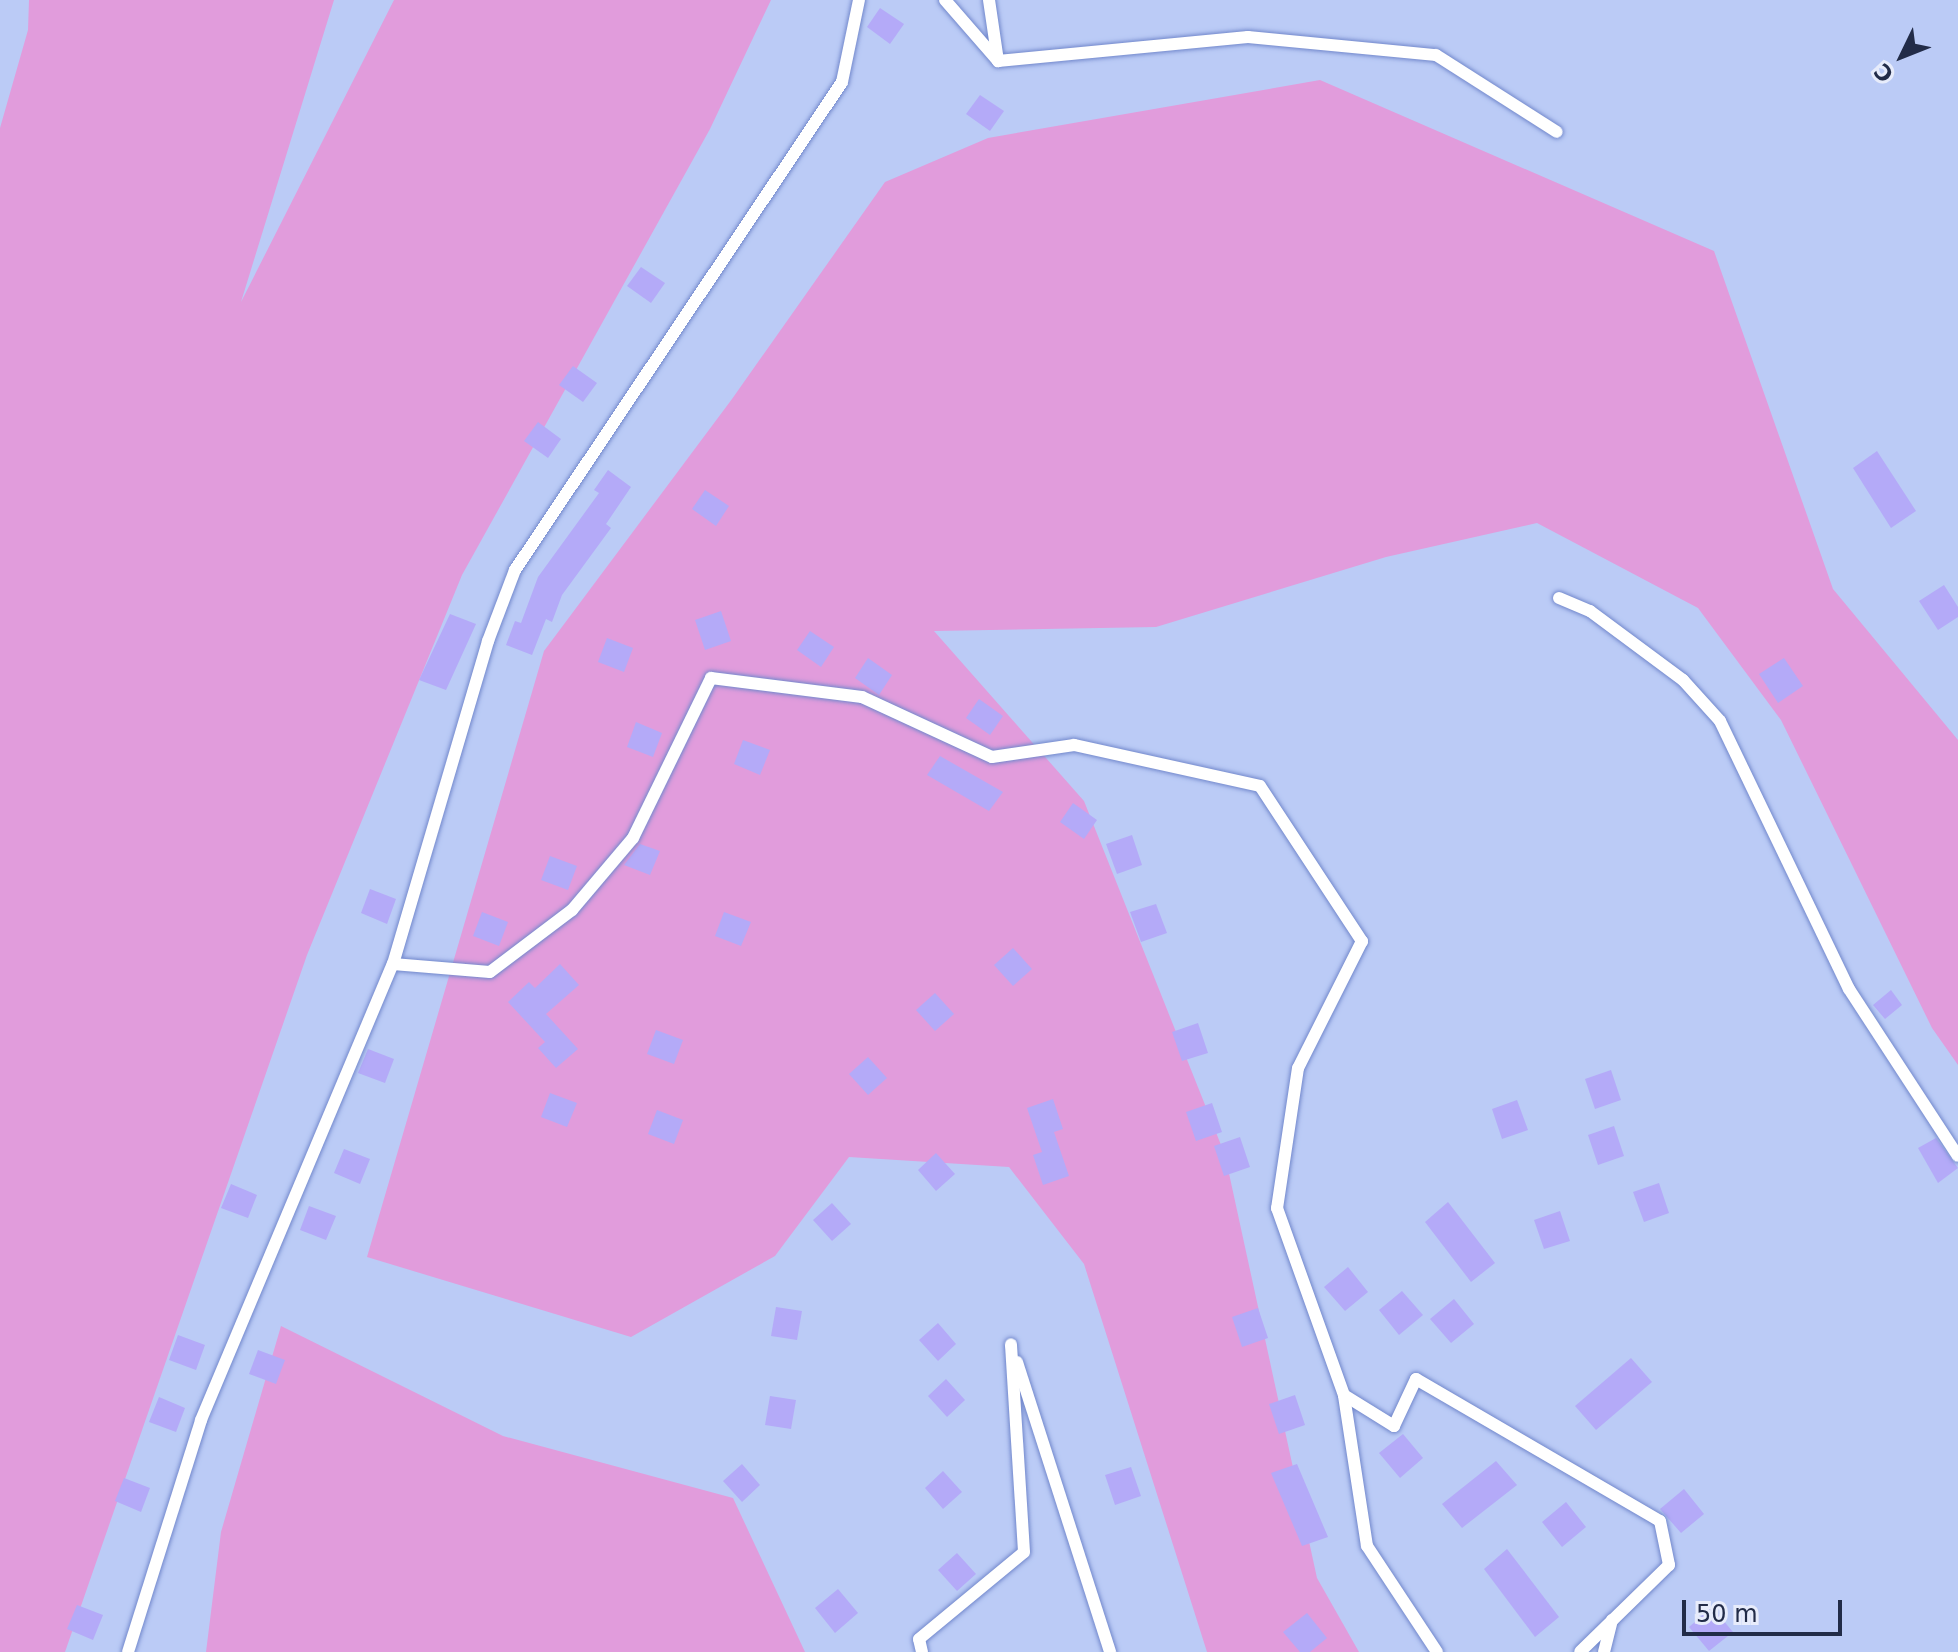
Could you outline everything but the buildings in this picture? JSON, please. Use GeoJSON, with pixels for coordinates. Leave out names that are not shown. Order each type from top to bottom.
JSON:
{"type":"FeatureCollection","features":[{"type":"Feature","properties":{"kind":"lane"},"geometry":{"type":"LineString","coordinates":[[128,1652],[201,1420],[393,964],[488,641],[515,570],[842,82],[859,0]]}},
{"type":"Feature","properties":{"kind":"lane"},"geometry":{"type":"LineString","coordinates":[[945,0],[998,61]]}},
{"type":"Feature","properties":{"kind":"lane"},"geometry":{"type":"LineString","coordinates":[[989,0],[998,61]]}},
{"type":"Feature","properties":{"kind":"lane"},"geometry":{"type":"LineString","coordinates":[[998,61],[1248,37],[1436,55],[1557,132]]}},
{"type":"Feature","properties":{"kind":"lane"},"geometry":{"type":"LineString","coordinates":[[1559,598],[1590,611],[1683,680],[1720,721],[1849,989],[1958,1156]]}},
{"type":"Feature","properties":{"kind":"lane"},"geometry":{"type":"LineString","coordinates":[[393,964],[490,972],[572,910],[633,838],[711,678],[862,697],[992,757],[1074,745],[1260,786],[1362,941],[1298,1068],[1277,1208],[1344,1395],[1367,1546],[1437,1652]]}},
{"type":"Feature","properties":{"kind":"lane"},"geometry":{"type":"LineString","coordinates":[[922,1652],[919,1639],[1024,1552],[1011,1344],[1110,1652]]}},
{"type":"Feature","properties":{"kind":"lane"},"geometry":{"type":"LineString","coordinates":[[1344,1395],[1394,1426],[1416,1379],[1660,1521],[1669,1565],[1580,1652]]}},
{"type":"Feature","properties":{"kind":"lane"},"geometry":{"type":"LineString","coordinates":[[1604,1652],[1613,1617]]}},
{"type":"Feature","properties":{"kind":"shaded area"},"geometry":{"type":"Polygon","coordinates":[[[29,0],[334,0],[241,302],[394,0],[771,0],[710,129],[462,575],[307,955],[65,1652],[0,1652],[0,128],[28,30],[29,0]]]}},
{"type":"Feature","properties":{"kind":"shaded area"},"geometry":{"type":"Polygon","coordinates":[[[1320,80],[1714,251],[1833,589],[1958,740],[1958,1065],[1932,1028],[1781,720],[1698,608],[1537,523],[1386,557],[1156,627],[934,631],[1084,801],[1225,1155],[1317,1578],[1359,1652],[1207,1652],[1084,1264],[1009,1167],[849,1157],[775,1256],[631,1337],[367,1257],[544,651],[732,399],[885,182],[988,138],[1320,80]]]}},
{"type":"Feature","properties":{"kind":"shaded area"},"geometry":{"type":"Polygon","coordinates":[[[281,1326],[503,1436],[733,1498],[805,1652],[206,1652],[221,1532],[281,1326]]]}}]}
